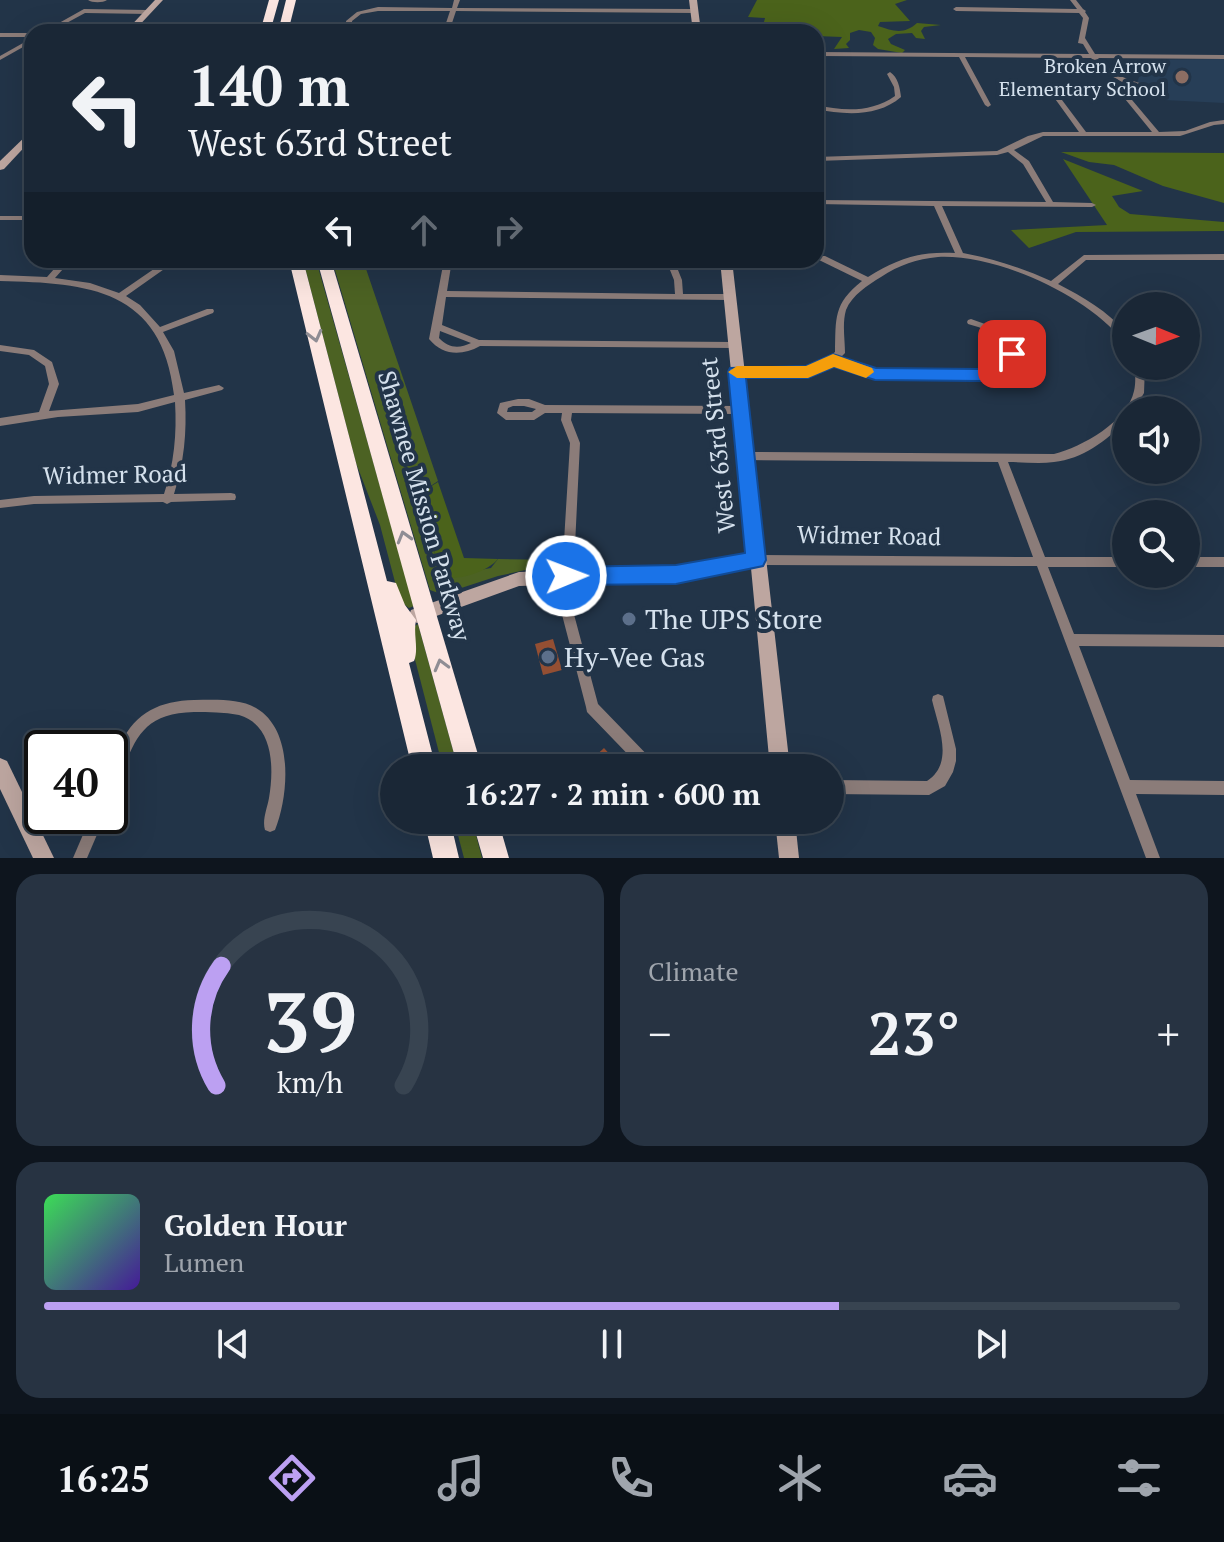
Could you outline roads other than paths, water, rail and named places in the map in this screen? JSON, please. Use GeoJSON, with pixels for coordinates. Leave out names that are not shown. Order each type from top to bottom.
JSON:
{"type":"FeatureCollection","features":[{"type":"Feature","properties":{"kind":"highway"},"geometry":{"type":"LineString","coordinates":[[267,24],[273,1]]}},
{"type":"Feature","properties":{"kind":"highway"},"geometry":{"type":"LineString","coordinates":[[286,24],[292,4]]}},
{"type":"Feature","properties":{"kind":"highway"},"geometry":{"type":"LineString","coordinates":[[298,268],[420,754]]}},
{"type":"Feature","properties":{"kind":"highway","name":"Shawnee Mission Parkway"},"geometry":{"type":"LineString","coordinates":[[326,268],[416,616],[465,754]]}},
{"type":"Feature","properties":{"kind":"highway"},"geometry":{"type":"LineString","coordinates":[[358,509],[384,571],[396,611],[416,616],[402,635],[414,683],[422,754]]}},
{"type":"Feature","properties":{"kind":"highway"},"geometry":{"type":"LineString","coordinates":[[440,834],[446,858]]}},
{"type":"Feature","properties":{"kind":"highway"},"geometry":{"type":"LineString","coordinates":[[489,834],[496,858]]}},
{"type":"Feature","properties":{"kind":"street"},"geometry":{"type":"LineString","coordinates":[[91,0],[104,0]]}},
{"type":"Feature","properties":{"kind":"street"},"geometry":{"type":"LineString","coordinates":[[137,24],[159,0]]}},
{"type":"Feature","properties":{"kind":"street"},"geometry":{"type":"LineString","coordinates":[[449,24],[457,0]]}},
{"type":"Feature","properties":{"kind":"street"},"geometry":{"type":"LineString","coordinates":[[693,0],[696,24]]}},
{"type":"Feature","properties":{"kind":"street"},"geometry":{"type":"LineString","coordinates":[[1073,0],[1086,18],[1082,48],[1109,75],[1127,83],[1152,87]]}},
{"type":"Feature","properties":{"kind":"street"},"geometry":{"type":"LineString","coordinates":[[526,10],[527,1]]}},
{"type":"Feature","properties":{"kind":"street"},"geometry":{"type":"LineString","coordinates":[[956,9],[1083,11]]}},
{"type":"Feature","properties":{"kind":"street"},"geometry":{"type":"LineString","coordinates":[[60,24],[84,11],[148,12]]}},
{"type":"Feature","properties":{"kind":"street"},"geometry":{"type":"LineString","coordinates":[[349,24],[349,21],[364,11],[694,11]]}},
{"type":"Feature","properties":{"kind":"street"},"geometry":{"type":"LineString","coordinates":[[0,35],[24,37]]}},
{"type":"Feature","properties":{"kind":"street"},"geometry":{"type":"LineString","coordinates":[[0,58],[24,43]]}},
{"type":"Feature","properties":{"kind":"street"},"geometry":{"type":"LineString","coordinates":[[824,54],[1224,57]]}},
{"type":"Feature","properties":{"kind":"street"},"geometry":{"type":"LineString","coordinates":[[961,55],[988,105]]}},
{"type":"Feature","properties":{"kind":"street"},"geometry":{"type":"LineString","coordinates":[[824,108],[882,107],[898,97],[890,74]]}},
{"type":"Feature","properties":{"kind":"street"},"geometry":{"type":"LineString","coordinates":[[1127,83],[1124,94],[1157,134]]}},
{"type":"Feature","properties":{"kind":"street"},"geometry":{"type":"LineString","coordinates":[[1051,89],[1083,133]]}},
{"type":"Feature","properties":{"kind":"street"},"geometry":{"type":"LineString","coordinates":[[824,159],[1010,150],[1035,135],[1189,133],[1206,123],[1224,122]]}},
{"type":"Feature","properties":{"kind":"street"},"geometry":{"type":"LineString","coordinates":[[0,167],[24,142]]}},
{"type":"Feature","properties":{"kind":"street"},"geometry":{"type":"LineString","coordinates":[[1010,150],[1026,163],[1051,205]]}},
{"type":"Feature","properties":{"kind":"street"},"geometry":{"type":"LineString","coordinates":[[824,202],[1092,205]]}},
{"type":"Feature","properties":{"kind":"street"},"geometry":{"type":"LineString","coordinates":[[937,204],[960,256]]}},
{"type":"Feature","properties":{"kind":"street"},"geometry":{"type":"LineString","coordinates":[[0,218],[24,218]]}},
{"type":"Feature","properties":{"kind":"street"},"geometry":{"type":"LineString","coordinates":[[736,372],[808,372],[833,360],[840,353],[842,310],[851,295],[885,268],[910,259],[960,256],[1000,263],[1052,285],[1089,305],[1112,322]]}},
{"type":"Feature","properties":{"kind":"street"},"geometry":{"type":"LineString","coordinates":[[1052,285],[1084,258],[1224,257]]}},
{"type":"Feature","properties":{"kind":"street"},"geometry":{"type":"LineString","coordinates":[[824,259],[868,281]]}},
{"type":"Feature","properties":{"kind":"street"},"geometry":{"type":"LineString","coordinates":[[49,280],[60,268]]}},
{"type":"Feature","properties":{"kind":"street"},"geometry":{"type":"LineString","coordinates":[[120,296],[161,268]]}},
{"type":"Feature","properties":{"kind":"street"},"geometry":{"type":"LineString","coordinates":[[447,268],[434,339],[446,349],[467,350],[478,343]]}},
{"type":"Feature","properties":{"kind":"street"},"geometry":{"type":"LineString","coordinates":[[673,268],[679,296]]}},
{"type":"Feature","properties":{"kind":"street","name":"West 63rd Street"},"geometry":{"type":"LineString","coordinates":[[727,268],[778,754]]}},
{"type":"Feature","properties":{"kind":"street"},"geometry":{"type":"LineString","coordinates":[[0,278],[91,286],[120,296],[147,314],[160,330],[171,357],[180,398],[181,450],[167,500]]}},
{"type":"Feature","properties":{"kind":"street"},"geometry":{"type":"LineString","coordinates":[[443,294],[729,297]]}},
{"type":"Feature","properties":{"kind":"street"},"geometry":{"type":"LineString","coordinates":[[160,330],[210,311]]}},
{"type":"Feature","properties":{"kind":"street"},"geometry":{"type":"LineString","coordinates":[[833,360],[875,374],[982,375],[1002,370],[1011,359],[1008,343],[993,330],[971,322]]}},
{"type":"Feature","properties":{"kind":"street"},"geometry":{"type":"LineString","coordinates":[[437,326],[478,343],[733,345]]}},
{"type":"Feature","properties":{"kind":"street"},"geometry":{"type":"LineString","coordinates":[[0,348],[31,352],[49,364],[54,384],[43,415]]}},
{"type":"Feature","properties":{"kind":"street"},"geometry":{"type":"LineString","coordinates":[[0,422],[43,415],[116,412],[219,388]]}},
{"type":"Feature","properties":{"kind":"street"},"geometry":{"type":"LineString","coordinates":[[543,409],[740,410]]}},
{"type":"Feature","properties":{"kind":"street"},"geometry":{"type":"LineString","coordinates":[[567,409],[566,420],[575,443],[566,607],[592,707],[637,754]]}},
{"type":"Feature","properties":{"kind":"street"},"geometry":{"type":"LineString","coordinates":[[745,456],[1039,460],[1072,454],[1112,434]]}},
{"type":"Feature","properties":{"kind":"street"},"geometry":{"type":"LineString","coordinates":[[1002,459],[1153,858]]}},
{"type":"Feature","properties":{"kind":"street","name":"Widmer Road"},"geometry":{"type":"LineString","coordinates":[[0,504],[34,500],[231,497]]}},
{"type":"Feature","properties":{"kind":"street","name":"Widmer Road"},"geometry":{"type":"LineString","coordinates":[[416,616],[519,579],[676,574],[756,560],[1112,562]]}},
{"type":"Feature","properties":{"kind":"street"},"geometry":{"type":"LineString","coordinates":[[1200,562],[1224,562]]}},
{"type":"Feature","properties":{"kind":"street"},"geometry":{"type":"LineString","coordinates":[[1071,640],[1224,641]]}},
{"type":"Feature","properties":{"kind":"street"},"geometry":{"type":"LineString","coordinates":[[844,787],[929,788],[940,783],[949,771],[951,759],[938,700]]}},
{"type":"Feature","properties":{"kind":"street"},"geometry":{"type":"LineString","coordinates":[[128,746],[135,730],[157,712],[181,706],[247,710],[268,727],[273,740],[278,785],[270,825]]}},
{"type":"Feature","properties":{"kind":"street"},"geometry":{"type":"LineString","coordinates":[[0,768],[44,858]]}},
{"type":"Feature","properties":{"kind":"street"},"geometry":{"type":"LineString","coordinates":[[1126,787],[1224,788]]}},
{"type":"Feature","properties":{"kind":"street"},"geometry":{"type":"LineString","coordinates":[[80,858],[90,834]]}},
{"type":"Feature","properties":{"kind":"street"},"geometry":{"type":"LineString","coordinates":[[786,834],[789,858]]}},
{"type":"Feature","properties":{"kind":"place","name":"Broken Arrow Elementary School"},"geometry":{"type":"Point","coordinates":[1182,77]}},
{"type":"Feature","properties":{"kind":"place","name":"The UPS Store"},"geometry":{"type":"Point","coordinates":[629,619]}},
{"type":"Feature","properties":{"kind":"place","name":"Hy-Vee Gas"},"geometry":{"type":"Point","coordinates":[548,657]}}]}
